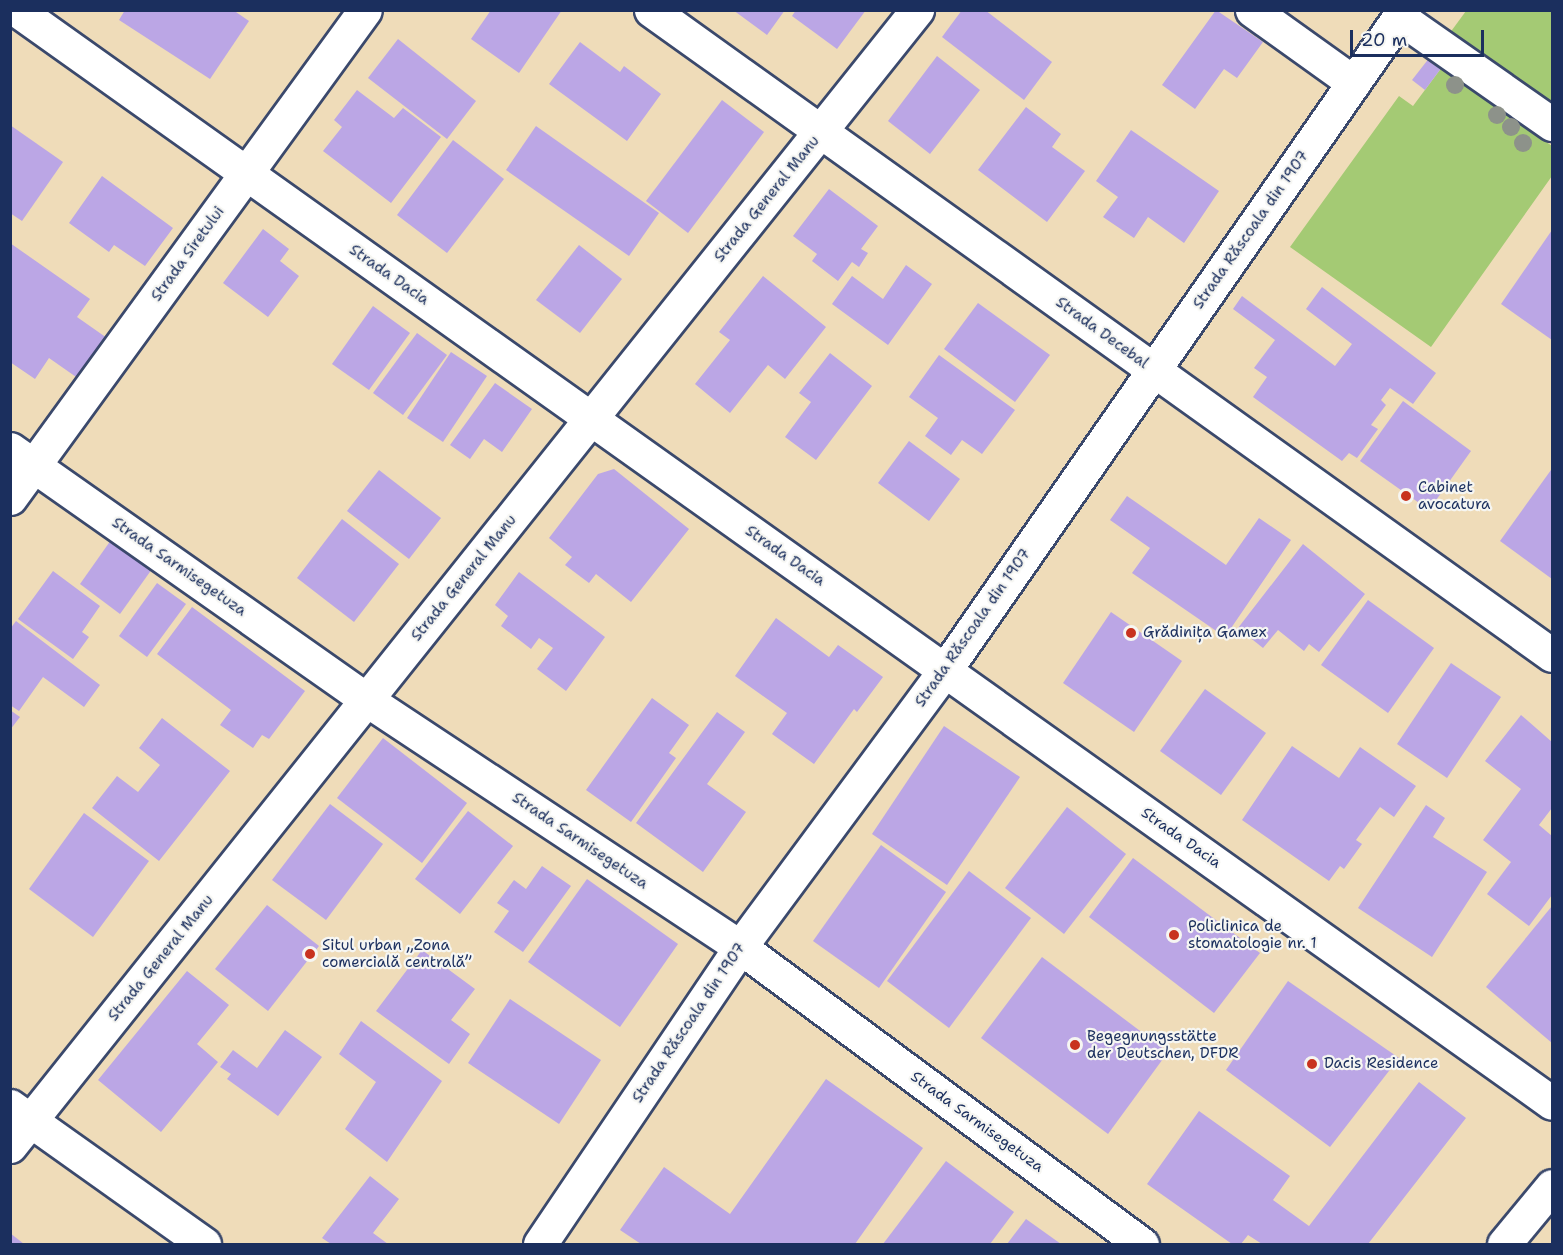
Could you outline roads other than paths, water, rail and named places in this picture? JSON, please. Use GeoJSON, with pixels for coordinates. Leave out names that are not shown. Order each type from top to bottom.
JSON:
{"type":"FeatureCollection","features":[{"type":"Feature","properties":{"kind":"street","name":"Strada Dacia"},"geometry":{"type":"LineString","coordinates":[[17,10],[1552,1103]]}},
{"type":"Feature","properties":{"kind":"street","name":"Strada Siretului"},"geometry":{"type":"LineString","coordinates":[[10,498],[22,457],[246,174],[365,10]]}},
{"type":"Feature","properties":{"kind":"street","name":"Strada Decebal"},"geometry":{"type":"LineString","coordinates":[[651,10],[1552,655]]}},
{"type":"Feature","properties":{"kind":"street","name":"Strada General Manu"},"geometry":{"type":"LineString","coordinates":[[10,1146],[21,1113],[367,700],[917,10]]}},
{"type":"Feature","properties":{"kind":"street"},"geometry":{"type":"LineString","coordinates":[[1252,10],[1353,83]]}},
{"type":"Feature","properties":{"kind":"street"},"geometry":{"type":"LineString","coordinates":[[1402,14],[1552,124]]}},
{"type":"Feature","properties":{"kind":"street","name":"Strada Răscoala din 1907"},"geometry":{"type":"LineString","coordinates":[[540,1245],[740,947],[945,670],[1402,14]]}},
{"type":"Feature","properties":{"kind":"street","name":"Strada Sarmisegetuza"},"geometry":{"type":"LineString","coordinates":[[22,457],[367,700],[740,947],[1142,1245]]}},
{"type":"Feature","properties":{"kind":"street"},"geometry":{"type":"LineString","coordinates":[[21,1113],[204,1245]]}},
{"type":"Feature","properties":{"kind":"street"},"geometry":{"type":"LineString","coordinates":[[1504,1245],[1552,1186]]}},
{"type":"Feature","properties":{"kind":"place","name":"Cabinet avocatura"},"geometry":{"type":"Point","coordinates":[1406,496]}},
{"type":"Feature","properties":{"kind":"place","name":"Grădinița Gamex"},"geometry":{"type":"Point","coordinates":[1131,633]}},
{"type":"Feature","properties":{"kind":"place","name":"Policlinica de stomatologie nr. 1"},"geometry":{"type":"Point","coordinates":[1174,935]}},
{"type":"Feature","properties":{"kind":"place","name":"Situl urban „Zona comercială centrală”"},"geometry":{"type":"Point","coordinates":[310,954]}},
{"type":"Feature","properties":{"kind":"place","name":"Begegnungsstätte der Deutschen, DFDR"},"geometry":{"type":"Point","coordinates":[1075,1045]}},
{"type":"Feature","properties":{"kind":"place","name":"Dacis Residence"},"geometry":{"type":"Point","coordinates":[1312,1064]}}]}
